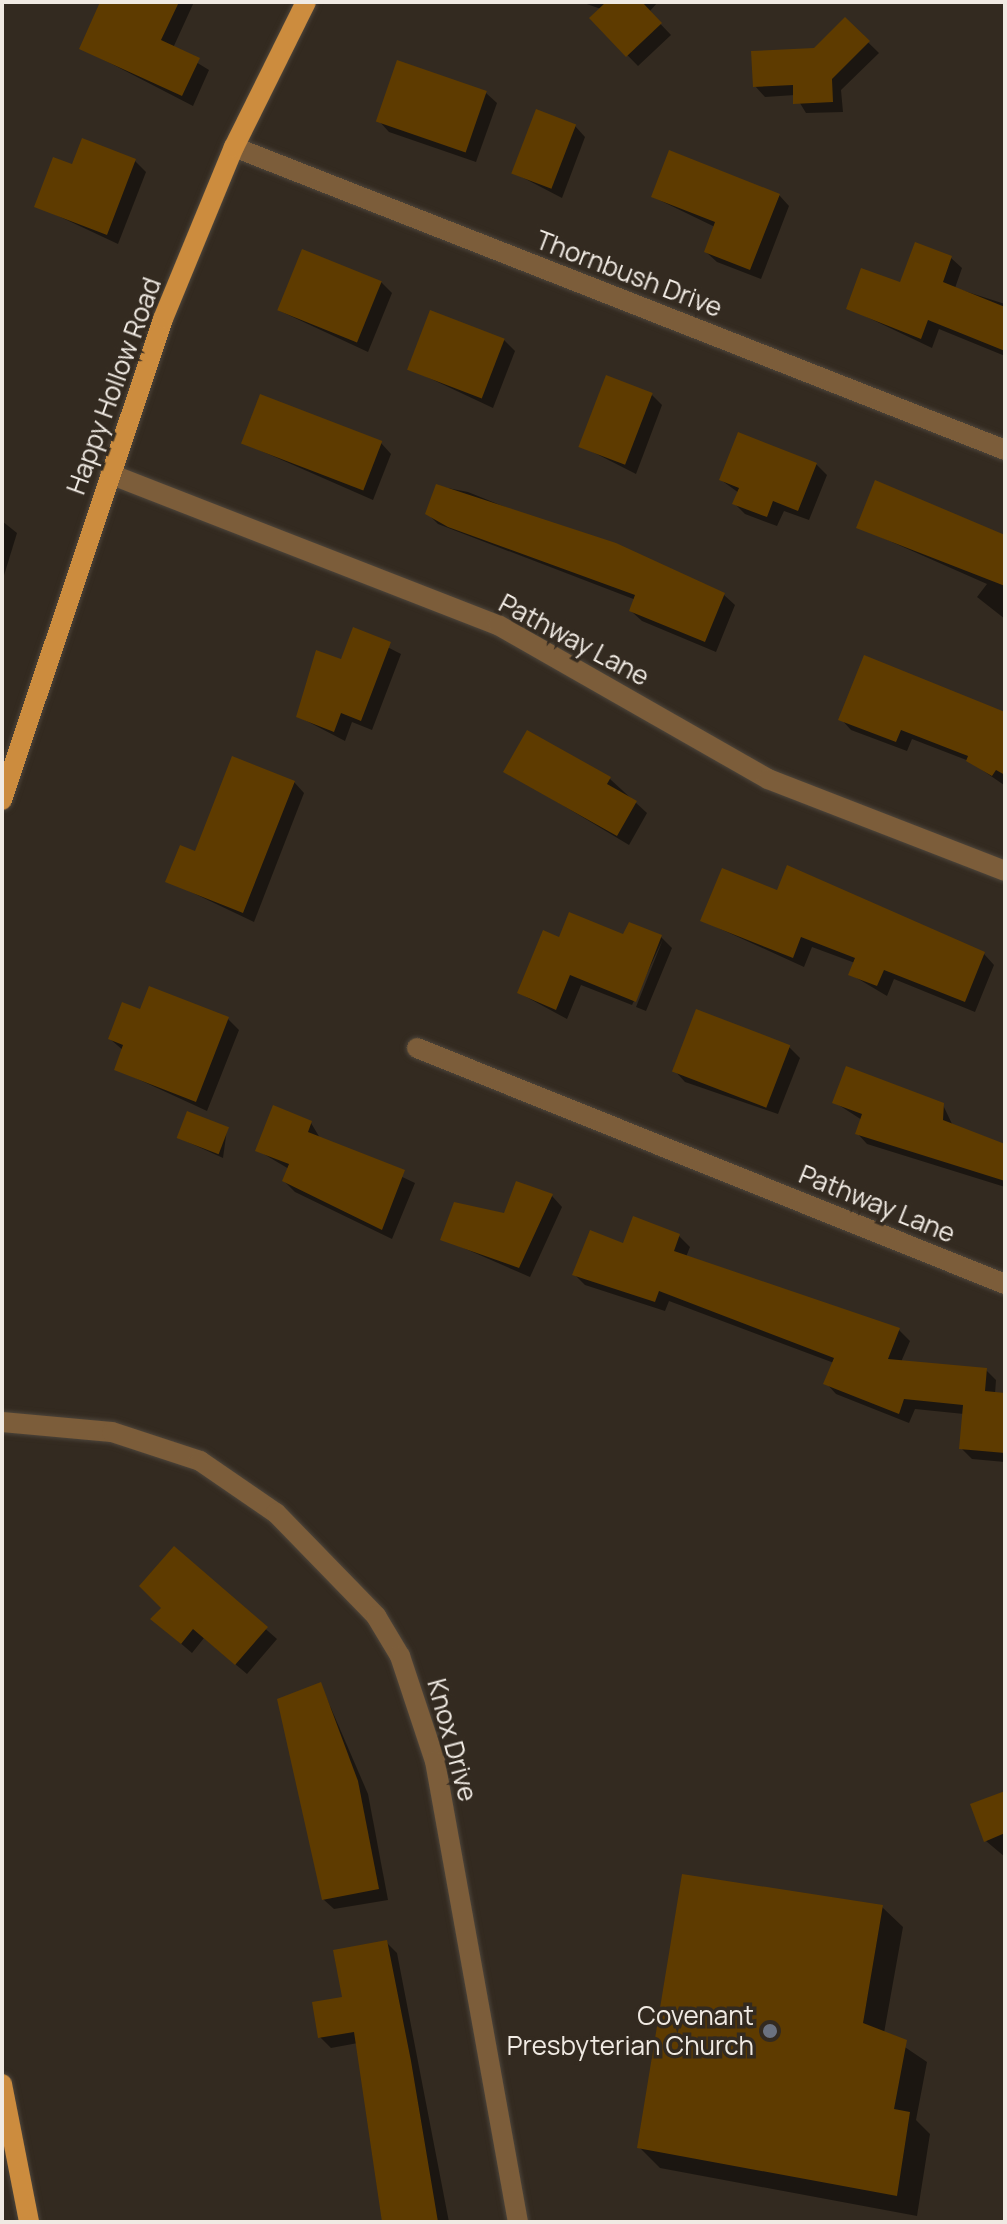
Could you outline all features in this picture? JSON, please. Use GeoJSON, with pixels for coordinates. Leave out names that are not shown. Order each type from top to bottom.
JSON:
{"type":"FeatureCollection","features":[{"type":"Feature","properties":{"kind":"main road","name":"Happy Hollow Road"},"geometry":{"type":"LineString","coordinates":[[2,800],[110,474],[234,147],[306,2]]}},
{"type":"Feature","properties":{"kind":"main road"},"geometry":{"type":"LineString","coordinates":[[2,2084],[29,2222]]}},
{"type":"Feature","properties":{"kind":"street","name":"Thornbush Drive"},"geometry":{"type":"LineString","coordinates":[[234,147],[1005,450]]}},
{"type":"Feature","properties":{"kind":"street","name":"Pathway Lane"},"geometry":{"type":"LineString","coordinates":[[110,474],[498,625],[768,779],[1005,871]]}},
{"type":"Feature","properties":{"kind":"street","name":"Pathway Lane"},"geometry":{"type":"LineString","coordinates":[[417,1048],[1005,1284]]}},
{"type":"Feature","properties":{"kind":"street","name":"Knox Drive"},"geometry":{"type":"LineString","coordinates":[[2,1422],[112,1432],[200,1461],[288,1524],[376,1616],[400,1656],[435,1761],[518,2222]]}},
{"type":"Feature","properties":{"kind":"building"},"geometry":{"type":"Polygon","coordinates":[[[100,2],[179,2],[161,40],[200,58],[182,96],[79,49],[100,2]]]}},
{"type":"Feature","properties":{"kind":"building"},"geometry":{"type":"Polygon","coordinates":[[[606,2],[642,2],[662,23],[626,57],[589,18],[606,2]]]}},
{"type":"Feature","properties":{"kind":"building"},"geometry":{"type":"Polygon","coordinates":[[[845,17],[870,41],[832,79],[833,102],[793,104],[793,85],[753,87],[751,51],[814,48],[845,17]]]}},
{"type":"Feature","properties":{"kind":"building"},"geometry":{"type":"Polygon","coordinates":[[[397,60],[487,91],[466,152],[376,121],[397,60]]]}},
{"type":"Feature","properties":{"kind":"building"},"geometry":{"type":"Polygon","coordinates":[[[536,109],[576,124],[551,189],[511,173],[536,109]]]}},
{"type":"Feature","properties":{"kind":"building"},"geometry":{"type":"Polygon","coordinates":[[[82,138],[136,159],[107,235],[34,207],[53,157],[72,164],[82,138]]]}},
{"type":"Feature","properties":{"kind":"building"},"geometry":{"type":"Polygon","coordinates":[[[669,150],[780,194],[750,270],[704,252],[715,222],[651,197],[669,150]]]}},
{"type":"Feature","properties":{"kind":"building"},"geometry":{"type":"Polygon","coordinates":[[[915,242],[952,256],[943,282],[1005,307],[1005,351],[928,320],[921,339],[846,309],[861,268],[900,282],[915,242]]]}},
{"type":"Feature","properties":{"kind":"building"},"geometry":{"type":"Polygon","coordinates":[[[302,249],[382,281],[357,342],[277,310],[302,249]]]}},
{"type":"Feature","properties":{"kind":"building"},"geometry":{"type":"Polygon","coordinates":[[[430,310],[505,339],[482,398],[407,370],[430,310]]]}},
{"type":"Feature","properties":{"kind":"building"},"geometry":{"type":"Polygon","coordinates":[[[606,375],[653,393],[625,465],[578,447],[606,375]]]}},
{"type":"Feature","properties":{"kind":"building"},"geometry":{"type":"Polygon","coordinates":[[[260,394],[382,441],[363,490],[241,443],[260,394]]]}},
{"type":"Feature","properties":{"kind":"building"},"geometry":{"type":"Polygon","coordinates":[[[738,432],[817,463],[798,511],[773,501],[767,517],[732,504],[739,488],[719,480],[738,432]]]}},
{"type":"Feature","properties":{"kind":"building"},"geometry":{"type":"Polygon","coordinates":[[[875,480],[1005,535],[1005,586],[856,528],[875,480]]]}},
{"type":"Feature","properties":{"kind":"building"},"geometry":{"type":"Polygon","coordinates":[[[436,484],[616,543],[725,593],[705,642],[629,611],[635,595],[448,527],[425,514],[436,484]]]}},
{"type":"Feature","properties":{"kind":"building"},"geometry":{"type":"Polygon","coordinates":[[[353,627],[391,642],[361,721],[341,713],[334,732],[296,717],[316,650],[341,659],[353,627]]]}},
{"type":"Feature","properties":{"kind":"building"},"geometry":{"type":"Polygon","coordinates":[[[864,655],[1005,712],[1005,775],[996,770],[992,776],[966,761],[968,756],[901,730],[896,742],[838,720],[864,655]]]}},
{"type":"Feature","properties":{"kind":"building"},"geometry":{"type":"Polygon","coordinates":[[[527,730],[611,777],[607,784],[637,801],[617,836],[503,772],[527,730]]]}},
{"type":"Feature","properties":{"kind":"building"},"geometry":{"type":"Polygon","coordinates":[[[232,756],[295,781],[243,913],[165,882],[180,845],[195,851],[232,756]]]}},
{"type":"Feature","properties":{"kind":"building"},"geometry":{"type":"Polygon","coordinates":[[[787,865],[985,952],[965,1002],[884,970],[877,986],[848,975],[855,958],[801,937],[793,958],[700,921],[722,868],[777,890],[787,865]]]}},
{"type":"Feature","properties":{"kind":"building"},"geometry":{"type":"Polygon","coordinates":[[[569,912],[623,934],[629,922],[662,935],[636,1002],[570,975],[556,1010],[517,993],[543,930],[559,937],[569,912]]]}},
{"type":"Feature","properties":{"kind":"building"},"geometry":{"type":"Polygon","coordinates":[[[149,986],[229,1017],[196,1102],[114,1070],[123,1045],[108,1039],[122,1002],[140,1009],[149,986]]]}},
{"type":"Feature","properties":{"kind":"building"},"geometry":{"type":"Polygon","coordinates":[[[696,1009],[790,1045],[766,1108],[672,1072],[696,1009]]]}},
{"type":"Feature","properties":{"kind":"building"},"geometry":{"type":"Polygon","coordinates":[[[846,1066],[944,1103],[943,1120],[1005,1144],[1005,1181],[855,1134],[862,1114],[832,1103],[846,1066]]]}},
{"type":"Feature","properties":{"kind":"building"},"geometry":{"type":"Polygon","coordinates":[[[273,1105],[312,1121],[308,1132],[405,1170],[382,1230],[282,1181],[289,1164],[255,1151],[273,1105]]]}},
{"type":"Feature","properties":{"kind":"building"},"geometry":{"type":"Polygon","coordinates":[[[187,1111],[229,1127],[219,1154],[177,1138],[187,1111]]]}},
{"type":"Feature","properties":{"kind":"building"},"geometry":{"type":"Polygon","coordinates":[[[516,1181],[553,1194],[519,1268],[440,1240],[454,1202],[504,1213],[516,1181]]]}},
{"type":"Feature","properties":{"kind":"building"},"geometry":{"type":"Polygon","coordinates":[[[633,1216],[680,1234],[674,1251],[900,1328],[888,1359],[987,1368],[985,1391],[1005,1393],[1005,1453],[959,1449],[963,1405],[904,1399],[899,1414],[823,1384],[834,1358],[659,1291],[655,1302],[572,1275],[590,1230],[623,1243],[633,1216]]]}},
{"type":"Feature","properties":{"kind":"building"},"geometry":{"type":"Polygon","coordinates":[[[174,1546],[268,1627],[235,1665],[193,1629],[181,1644],[150,1619],[161,1608],[139,1586],[174,1546]]]}},
{"type":"Feature","properties":{"kind":"building"},"geometry":{"type":"Polygon","coordinates":[[[321,1682],[358,1781],[379,1889],[322,1900],[277,1699],[321,1682]]]}},
{"type":"Feature","properties":{"kind":"building"},"geometry":{"type":"Polygon","coordinates":[[[1005,1791],[1005,1833],[984,1842],[970,1804],[1005,1791]]]}},
{"type":"Feature","properties":{"kind":"building","name":"Covenant Presbyterian Church"},"geometry":{"type":"Polygon","coordinates":[[[682,1874],[883,1905],[863,2023],[907,2040],[894,2109],[910,2112],[897,2196],[637,2148],[682,1874]]]}},
{"type":"Feature","properties":{"kind":"building"},"geometry":{"type":"Polygon","coordinates":[[[387,1940],[438,2222],[382,2222],[354,2032],[318,2038],[312,2002],[342,1997],[333,1950],[387,1940]]]}},
{"type":"Feature","properties":{"kind":"place","name":"Covenant Presbyterian Church"},"geometry":{"type":"Point","coordinates":[770,2031]}}]}
